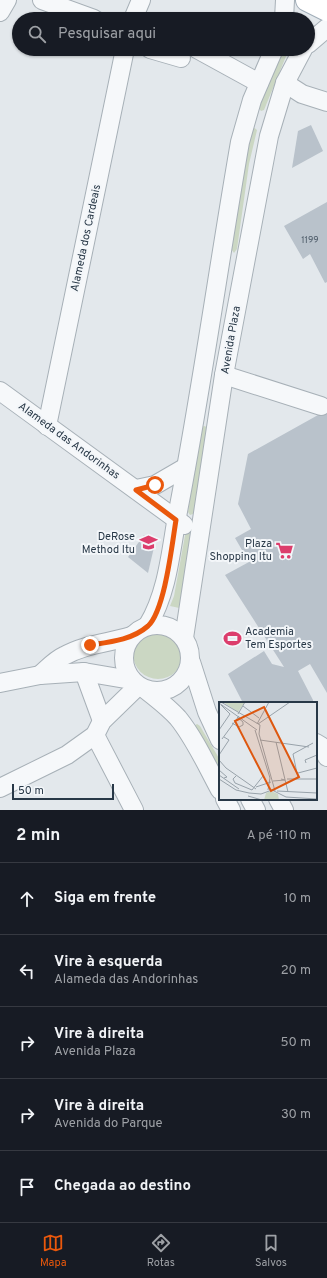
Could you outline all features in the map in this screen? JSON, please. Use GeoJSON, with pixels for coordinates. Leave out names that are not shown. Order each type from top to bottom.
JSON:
{"type":"FeatureCollection","features":[{"type":"Feature","properties":{"kind":"main road"},"geometry":{"type":"LineString","coordinates":[[307,0],[327,10]]}},
{"type":"Feature","properties":{"kind":"street"},"geometry":{"type":"LineString","coordinates":[[0,12],[7,0]]}},
{"type":"Feature","properties":{"kind":"street"},"geometry":{"type":"LineString","coordinates":[[42,0],[75,12]]}},
{"type":"Feature","properties":{"kind":"street"},"geometry":{"type":"LineString","coordinates":[[136,12],[141,0]]}},
{"type":"Feature","properties":{"kind":"street"},"geometry":{"type":"LineString","coordinates":[[285,12],[286,0]]}},
{"type":"Feature","properties":{"kind":"street"},"geometry":{"type":"LineString","coordinates":[[315,38],[327,28]]}},
{"type":"Feature","properties":{"kind":"street","name":"Alameda dos Cardeais"},"geometry":{"type":"LineString","coordinates":[[47,426],[124,56]]}},
{"type":"Feature","properties":{"kind":"street"},"geometry":{"type":"LineString","coordinates":[[173,56],[181,58]]}},
{"type":"Feature","properties":{"kind":"street"},"geometry":{"type":"LineString","coordinates":[[210,56],[259,83]]}},
{"type":"Feature","properties":{"kind":"street"},"geometry":{"type":"LineString","coordinates":[[40,675],[63,656],[90,645],[113,642],[131,636],[148,625],[156,612],[165,583],[186,467],[240,142],[252,100],[271,56]]}},
{"type":"Feature","properties":{"kind":"street","name":"Avenida Plaza"},"geometry":{"type":"LineString","coordinates":[[184,638],[224,375],[272,120],[285,83],[299,56]]}},
{"type":"Feature","properties":{"kind":"street"},"geometry":{"type":"LineString","coordinates":[[285,83],[302,94],[327,102]]}},
{"type":"Feature","properties":{"kind":"street"},"geometry":{"type":"LineString","coordinates":[[252,100],[256,111],[262,116],[272,120]]}},
{"type":"Feature","properties":{"kind":"street"},"geometry":{"type":"LineString","coordinates":[[223,239],[231,257],[245,264]]}},
{"type":"Feature","properties":{"kind":"street"},"geometry":{"type":"LineString","coordinates":[[224,375],[321,406]]}},
{"type":"Feature","properties":{"kind":"street","name":"Alameda das Andorinhas"},"geometry":{"type":"LineString","coordinates":[[0,392],[176,520],[200,535]]}},
{"type":"Feature","properties":{"kind":"street"},"geometry":{"type":"LineString","coordinates":[[136,490],[155,485],[186,467]]}},
{"type":"Feature","properties":{"kind":"street"},"geometry":{"type":"LineString","coordinates":[[148,625],[161,624],[174,629],[184,638],[190,650],[191,662],[207,712],[219,738]]}},
{"type":"Feature","properties":{"kind":"street"},"geometry":{"type":"LineString","coordinates":[[131,636],[125,646],[123,658],[125,670],[138,685],[162,702],[178,718],[189,734],[219,788]]}},
{"type":"Feature","properties":{"kind":"street"},"geometry":{"type":"LineString","coordinates":[[0,683],[40,675],[84,672],[138,685],[158,692],[170,689],[180,683],[184,678],[191,662]]}},
{"type":"Feature","properties":{"kind":"street"},"geometry":{"type":"LineString","coordinates":[[84,672],[98,728],[134,810]]}},
{"type":"Feature","properties":{"kind":"street"},"geometry":{"type":"LineString","coordinates":[[0,788],[67,755],[98,728],[138,685]]}},
{"type":"Feature","properties":{"kind":"street"},"geometry":{"type":"LineString","coordinates":[[317,744],[321,746],[327,757]]}},
{"type":"Feature","properties":{"kind":"street"},"geometry":{"type":"LineString","coordinates":[[226,800],[231,810]]}},
{"type":"Feature","properties":{"kind":"street"},"geometry":{"type":"LineString","coordinates":[[251,800],[256,810]]}},
{"type":"Feature","properties":{"kind":"street"},"geometry":{"type":"LineString","coordinates":[[279,800],[284,810]]}},
{"type":"Feature","properties":{"kind":"green space"},"geometry":{"type":"Polygon","coordinates":[[[278,56],[286,56],[264,110],[261,111],[257,106],[278,56]]]}},
{"type":"Feature","properties":{"kind":"green space"},"geometry":{"type":"Polygon","coordinates":[[[252,126],[257,130],[249,164],[237,249],[234,253],[229,246],[242,163],[252,126]]]}},
{"type":"Feature","properties":{"kind":"green space"},"geometry":{"type":"Polygon","coordinates":[[[204,426],[207,427],[196,513],[190,515],[188,512],[200,428],[204,426]]]}},
{"type":"Feature","properties":{"kind":"green space"},"geometry":{"type":"Polygon","coordinates":[[[186,530],[192,534],[184,609],[170,606],[174,596],[186,530]]]}},
{"type":"Feature","properties":{"kind":"green space"},"geometry":{"type":"Polygon","coordinates":[[[153,629],[163,629],[176,636],[183,649],[183,659],[176,672],[163,679],[153,679],[144,675],[137,668],[133,659],[133,649],[137,640],[144,633],[153,629]]]}},
{"type":"Feature","properties":{"kind":"green space"},"geometry":{"type":"Polygon","coordinates":[[[197,724],[200,726],[219,758],[219,776],[194,726],[197,724]]]}},
{"type":"Feature","properties":{"kind":"building"},"geometry":{"type":"Polygon","coordinates":[[[311,125],[323,151],[292,168],[298,131],[311,125]]]}},
{"type":"Feature","properties":{"kind":"building"},"geometry":{"type":"Polygon","coordinates":[[[327,202],[327,282],[325,283],[310,254],[303,259],[284,226],[327,202]]]}},
{"type":"Feature","properties":{"kind":"building","name":"Plaza Shopping Itu"},"geometry":{"type":"Polygon","coordinates":[[[327,410],[327,693],[310,664],[298,671],[313,702],[242,702],[228,674],[264,651],[272,664],[284,667],[225,575],[249,562],[235,538],[251,529],[238,504],[248,454],[327,410]]]}},
{"type":"Feature","properties":{"kind":"building"},"geometry":{"type":"Polygon","coordinates":[[[144,535],[155,543],[148,573],[128,557],[144,535]]]}},
{"type":"Feature","properties":{"kind":"place","name":"DeRose Method Itu"},"geometry":{"type":"Point","coordinates":[148,543]}},
{"type":"Feature","properties":{"kind":"place","name":"Plaza Shopping Itu"},"geometry":{"type":"Point","coordinates":[285,550]}},
{"type":"Feature","properties":{"kind":"place","name":"Academia Tem Esportes"},"geometry":{"type":"Point","coordinates":[232,638]}},
{"type":"Feature","properties":{"kind":"route"},"geometry":{"type":"LineString","coordinates":[[90,645],[113,642],[131,636],[148,625],[156,612],[165,583],[176,520],[136,490],[155,485]]}}]}
